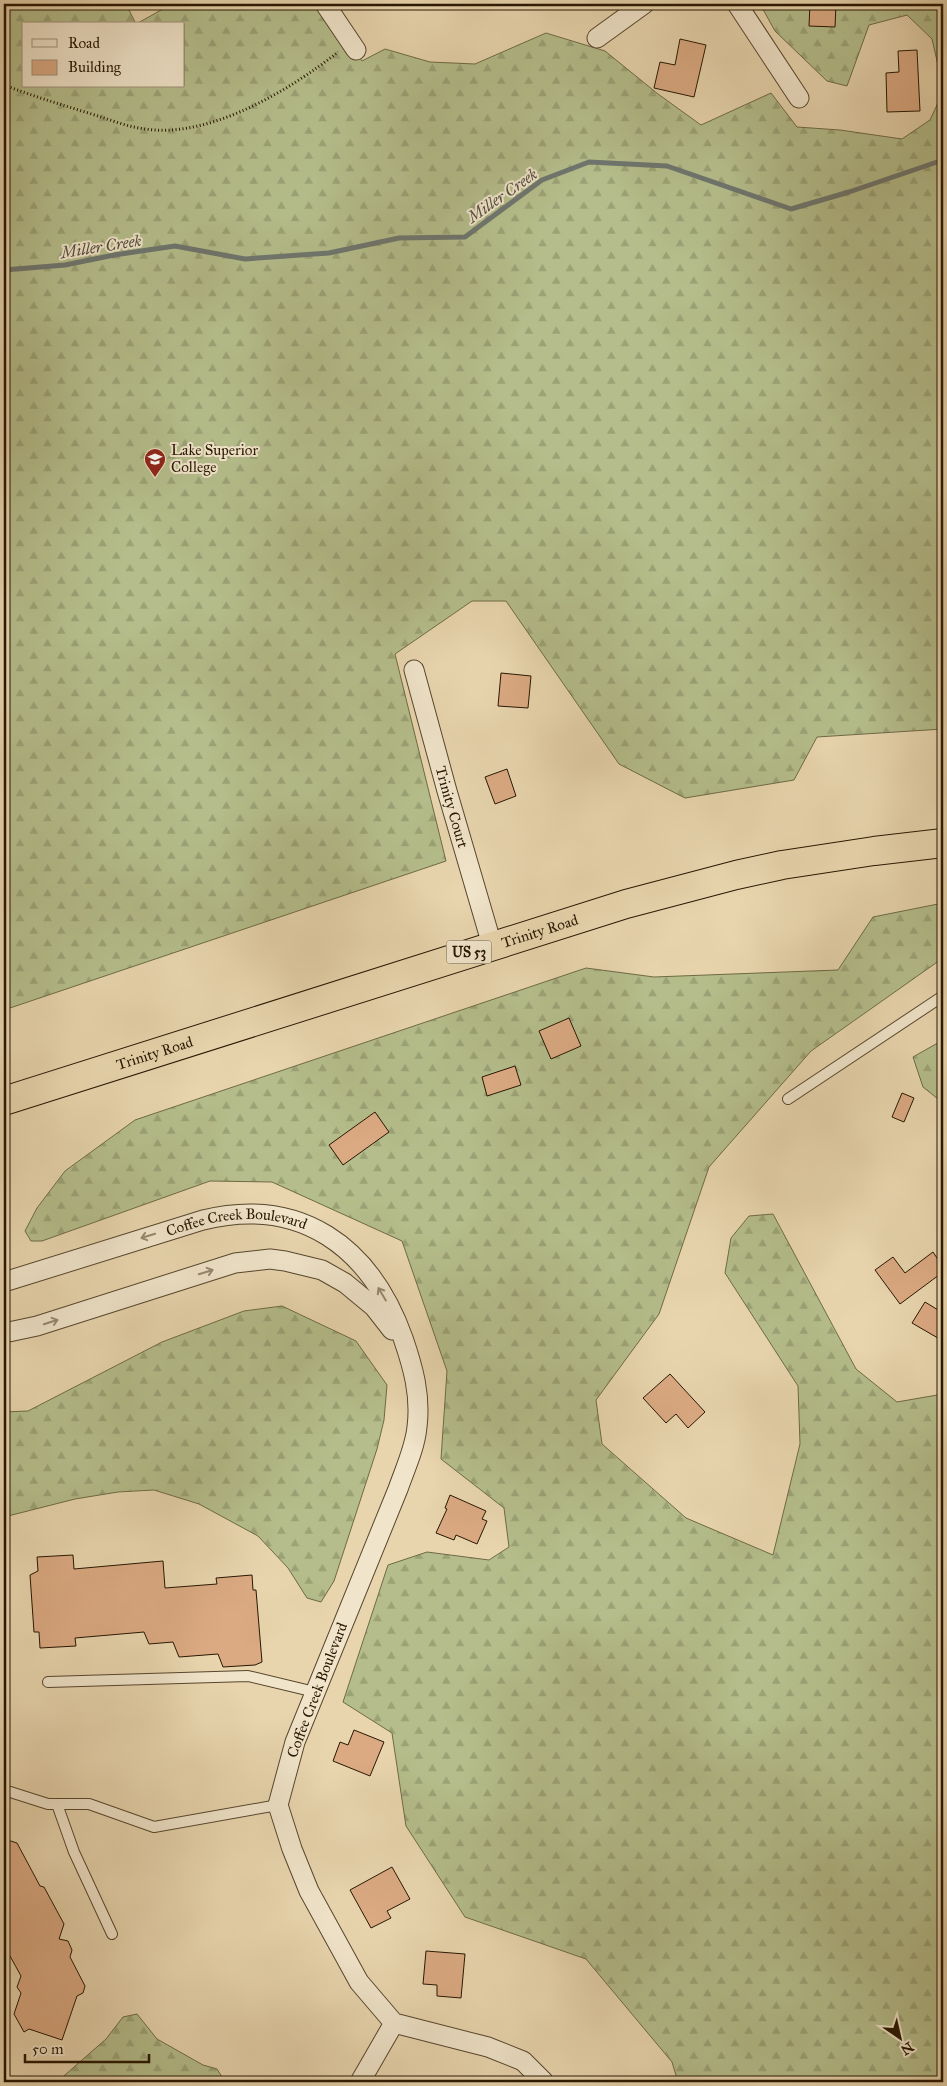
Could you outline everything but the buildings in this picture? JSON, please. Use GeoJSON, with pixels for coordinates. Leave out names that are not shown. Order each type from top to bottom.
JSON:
{"type":"FeatureCollection","features":[{"type":"Feature","properties":{"kind":"highway","name":"Trinity Road"},"geometry":{"type":"LineString","coordinates":[[4,1101],[626,904],[736,875],[828,858],[943,843]]}},
{"type":"Feature","properties":{"kind":"street"},"geometry":{"type":"LineString","coordinates":[[325,4],[353,46]]}},
{"type":"Feature","properties":{"kind":"street"},"geometry":{"type":"LineString","coordinates":[[597,38],[644,4]]}},
{"type":"Feature","properties":{"kind":"street"},"geometry":{"type":"LineString","coordinates":[[737,4],[799,98]]}},
{"type":"Feature","properties":{"kind":"street","name":"Trinity Court"},"geometry":{"type":"LineString","coordinates":[[414,670],[492,945]]}},
{"type":"Feature","properties":{"kind":"street","name":"Coffee Creek Boulevard"},"geometry":{"type":"LineString","coordinates":[[4,1282],[203,1220],[223,1215],[262,1213],[303,1223],[321,1232],[348,1251],[367,1271],[386,1301],[408,1354],[416,1380],[418,1396],[417,1428],[412,1450],[295,1742],[278,1805]]}},
{"type":"Feature","properties":{"kind":"street","name":"Coffee Creek Boulevard"},"geometry":{"type":"LineString","coordinates":[[4,1333],[37,1326],[234,1263],[270,1260],[315,1268],[345,1283],[362,1295],[374,1307],[408,1354]]}},
{"type":"Feature","properties":{"kind":"street"},"geometry":{"type":"LineString","coordinates":[[278,1805],[292,1849],[309,1891],[359,1982],[394,2023],[488,2047],[523,2061],[544,2082]]}},
{"type":"Feature","properties":{"kind":"street"},"geometry":{"type":"LineString","coordinates":[[360,2082],[394,2023]]}},
{"type":"Feature","properties":{"kind":"lane"},"geometry":{"type":"LineString","coordinates":[[788,1099],[943,996]]}},
{"type":"Feature","properties":{"kind":"lane"},"geometry":{"type":"LineString","coordinates":[[48,1682],[248,1676],[315,1692]]}},
{"type":"Feature","properties":{"kind":"lane"},"geometry":{"type":"LineString","coordinates":[[4,1790],[48,1804],[89,1804],[154,1827],[278,1805]]}},
{"type":"Feature","properties":{"kind":"lane"},"geometry":{"type":"LineString","coordinates":[[57,1804],[74,1852],[112,1934]]}},
{"type":"Feature","properties":{"kind":"path"},"geometry":{"type":"LineString","coordinates":[[4,85],[37,98],[146,130],[191,129],[236,115],[353,46]]}},
{"type":"Feature","properties":{"kind":"green space"},"geometry":{"type":"Polygon","coordinates":[[[4,4],[126,4],[135,22],[22,22],[22,88],[185,88],[185,22],[140,22],[172,4],[319,4],[362,61],[385,49],[430,62],[475,64],[546,33],[605,51],[658,94],[701,125],[771,93],[797,127],[840,130],[902,139],[930,120],[943,92],[943,729],[817,737],[794,780],[685,798],[619,764],[506,601],[472,601],[395,654],[446,861],[4,1010],[4,4]]]}},
{"type":"Feature","properties":{"kind":"green space"},"geometry":{"type":"Polygon","coordinates":[[[760,4],[943,4],[943,87],[932,39],[907,15],[869,25],[847,86],[827,81],[775,31],[760,4]]]}},
{"type":"Feature","properties":{"kind":"green space"},"geometry":{"type":"Polygon","coordinates":[[[943,903],[943,958],[811,1051],[709,1167],[659,1314],[596,1400],[602,1444],[686,1518],[773,1555],[800,1444],[798,1386],[725,1273],[731,1238],[749,1216],[773,1214],[856,1369],[897,1402],[943,1394],[943,2082],[678,2082],[672,2062],[586,1959],[465,1917],[406,1826],[392,1733],[343,1702],[388,1565],[427,1552],[489,1560],[509,1547],[504,1508],[441,1459],[447,1371],[402,1241],[272,1182],[210,1181],[42,1241],[31,1241],[25,1231],[37,1208],[65,1171],[135,1120],[586,968],[654,977],[838,970],[873,917],[943,903]]]}},
{"type":"Feature","properties":{"kind":"green space"},"geometry":{"type":"Polygon","coordinates":[[[943,1040],[943,1103],[923,1087],[913,1057],[943,1040]]]}},
{"type":"Feature","properties":{"kind":"green space"},"geometry":{"type":"Polygon","coordinates":[[[282,1306],[356,1341],[387,1385],[384,1420],[377,1449],[334,1581],[321,1602],[307,1598],[288,1568],[258,1536],[199,1504],[154,1490],[118,1492],[75,1499],[4,1517],[4,1412],[28,1411],[162,1342],[244,1311],[282,1306]]]}},
{"type":"Feature","properties":{"kind":"green space"},"geometry":{"type":"Polygon","coordinates":[[[137,2014],[157,2039],[203,2065],[217,2069],[225,2082],[57,2082],[106,2039],[123,2017],[137,2014]]]}},
{"type":"Feature","properties":{"kind":"waterway","name":"Miller Creek"},"geometry":{"type":"LineString","coordinates":[[4,270],[65,265],[114,255],[175,246],[245,259],[329,253],[399,238],[465,237],[542,180],[589,162],[667,166],[791,209],[849,192],[943,160]]}},
{"type":"Feature","properties":{"kind":"place","name":"Lake Superior College"},"geometry":{"type":"Point","coordinates":[155,478]}}]}
